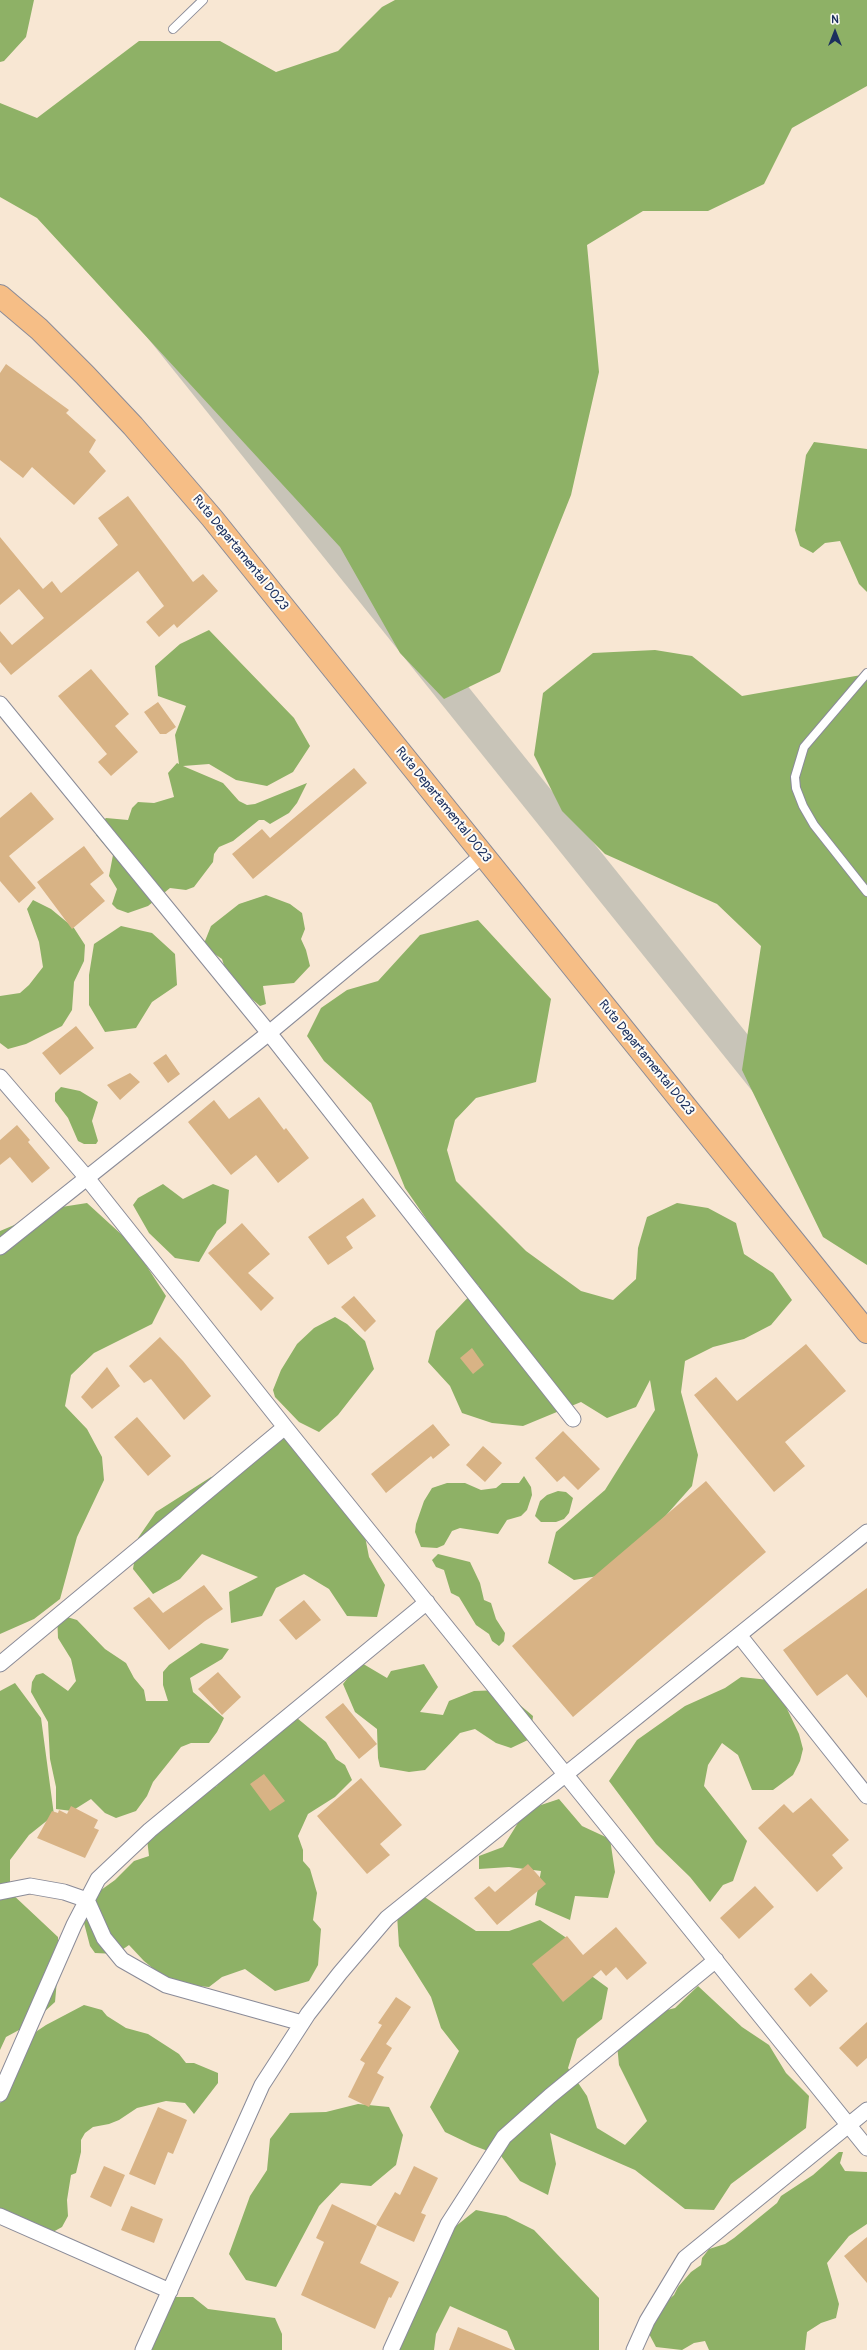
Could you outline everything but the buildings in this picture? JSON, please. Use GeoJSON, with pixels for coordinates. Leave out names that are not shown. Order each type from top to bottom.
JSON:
{"type":"FeatureCollection","features":[{"type":"Feature","properties":{"kind":"main road","name":"Ruta Departamental D023"},"geometry":{"type":"LineString","coordinates":[[0,296],[38,329],[133,426],[212,518],[867,1332]]}},
{"type":"Feature","properties":{"kind":"street"},"geometry":{"type":"LineString","coordinates":[[0,704],[269,1033],[573,1419]]}},
{"type":"Feature","properties":{"kind":"street"},"geometry":{"type":"LineString","coordinates":[[0,1247],[269,1033],[483,855]]}},
{"type":"Feature","properties":{"kind":"street"},"geometry":{"type":"LineString","coordinates":[[0,1077],[87,1178],[285,1427],[867,2148]]}},
{"type":"Feature","properties":{"kind":"street"},"geometry":{"type":"LineString","coordinates":[[0,1664],[285,1427]]}},
{"type":"Feature","properties":{"kind":"street"},"geometry":{"type":"LineString","coordinates":[[143,2350],[262,2085],[302,2023],[340,1973],[387,1918],[867,1532]]}},
{"type":"Feature","properties":{"kind":"street"},"geometry":{"type":"LineString","coordinates":[[0,2094],[87,1900],[98,1879],[150,1830],[427,1602]]}},
{"type":"Feature","properties":{"kind":"street"},"geometry":{"type":"LineString","coordinates":[[739,1635],[867,1796]]}},
{"type":"Feature","properties":{"kind":"street"},"geometry":{"type":"LineString","coordinates":[[0,1892],[30,1886],[64,1892],[87,1900],[104,1938],[122,1960],[166,1985],[302,2023]]}},
{"type":"Feature","properties":{"kind":"street"},"geometry":{"type":"LineString","coordinates":[[391,2350],[448,2224],[504,2137],[550,2096],[716,1960]]}},
{"type":"Feature","properties":{"kind":"street"},"geometry":{"type":"LineString","coordinates":[[634,2350],[647,2321],[684,2258],[867,2110]]}},
{"type":"Feature","properties":{"kind":"street"},"geometry":{"type":"LineString","coordinates":[[0,2216],[170,2291]]}},
{"type":"Feature","properties":{"kind":"lane"},"geometry":{"type":"LineString","coordinates":[[173,29],[203,0]]}},
{"type":"Feature","properties":{"kind":"lane"},"geometry":{"type":"LineString","coordinates":[[867,673],[804,747],[795,777],[796,788],[803,806],[814,825],[867,892]]}},
{"type":"Feature","properties":{"kind":"shaded area"},"geometry":{"type":"Polygon","coordinates":[[[0,104],[867,1183],[867,1234],[0,154],[0,104]]]}},
{"type":"Feature","properties":{"kind":"green space"},"geometry":{"type":"Polygon","coordinates":[[[0,0],[34,0],[26,37],[4,61],[0,62],[0,0]]]}},
{"type":"Feature","properties":{"kind":"green space"},"geometry":{"type":"Polygon","coordinates":[[[395,0],[867,0],[867,86],[792,128],[764,184],[708,211],[643,211],[587,245],[599,372],[571,495],[500,672],[444,699],[400,653],[340,547],[37,218],[0,197],[0,103],[37,118],[139,41],[220,41],[276,72],[338,51],[382,7],[395,0]]]}},
{"type":"Feature","properties":{"kind":"green space"},"geometry":{"type":"Polygon","coordinates":[[[814,442],[867,449],[867,592],[859,584],[840,541],[825,543],[813,553],[800,546],[795,530],[806,455],[814,442]]]}},
{"type":"Feature","properties":{"kind":"green space"},"geometry":{"type":"Polygon","coordinates":[[[209,630],[294,718],[310,746],[293,772],[267,786],[236,780],[209,764],[183,766],[223,783],[239,801],[247,805],[255,804],[307,783],[297,803],[289,813],[270,824],[264,820],[259,820],[233,841],[219,847],[214,854],[213,862],[194,887],[186,890],[170,888],[148,906],[128,913],[117,909],[112,904],[117,889],[109,876],[113,855],[96,835],[99,824],[106,818],[128,820],[132,808],[138,802],[154,803],[174,797],[168,773],[177,763],[179,764],[175,735],[186,706],[158,696],[155,666],[180,644],[209,630]]]}},
{"type":"Feature","properties":{"kind":"green space"},"geometry":{"type":"Polygon","coordinates":[[[655,650],[692,656],[742,696],[867,674],[867,1265],[823,1237],[742,1070],[761,946],[717,904],[605,854],[562,811],[534,755],[543,693],[593,653],[655,650]]]}},
{"type":"Feature","properties":{"kind":"green space"},"geometry":{"type":"Polygon","coordinates":[[[266,895],[290,904],[302,913],[305,929],[301,939],[306,950],[310,966],[294,983],[263,986],[266,1004],[260,1006],[228,978],[222,959],[203,946],[211,926],[239,904],[266,895]]]}},
{"type":"Feature","properties":{"kind":"green space"},"geometry":{"type":"Polygon","coordinates":[[[33,900],[51,909],[74,928],[85,945],[84,961],[74,982],[72,1010],[62,1026],[26,1044],[8,1049],[0,1043],[0,996],[20,993],[29,985],[43,967],[39,942],[27,909],[33,900]]]}},
{"type":"Feature","properties":{"kind":"green space"},"geometry":{"type":"Polygon","coordinates":[[[478,920],[551,999],[536,1082],[476,1098],[455,1120],[447,1150],[456,1181],[526,1251],[581,1291],[613,1300],[636,1279],[638,1248],[647,1217],[677,1203],[708,1208],[736,1223],[744,1254],[773,1273],[792,1300],[771,1325],[744,1339],[713,1347],[685,1361],[681,1392],[698,1455],[692,1486],[629,1557],[604,1575],[574,1580],[548,1563],[556,1532],[605,1490],[655,1410],[650,1380],[636,1407],[607,1418],[581,1402],[523,1426],[492,1423],[462,1413],[450,1386],[428,1362],[436,1331],[479,1286],[458,1265],[405,1188],[371,1103],[324,1061],[307,1036],[321,1008],[347,990],[378,981],[420,935],[478,920]]]}},
{"type":"Feature","properties":{"kind":"green space"},"geometry":{"type":"Polygon","coordinates":[[[121,926],[152,933],[175,954],[177,985],[152,1002],[136,1028],[105,1032],[89,1005],[89,975],[94,944],[121,926]]]}},
{"type":"Feature","properties":{"kind":"green space"},"geometry":{"type":"Polygon","coordinates":[[[61,1087],[80,1091],[98,1102],[92,1121],[98,1141],[96,1144],[84,1144],[78,1141],[68,1118],[55,1101],[55,1093],[61,1087]]]}},
{"type":"Feature","properties":{"kind":"green space"},"geometry":{"type":"Polygon","coordinates":[[[163,1184],[183,1199],[213,1184],[229,1190],[226,1223],[217,1231],[199,1262],[175,1258],[149,1233],[133,1205],[138,1198],[163,1184]]]}},
{"type":"Feature","properties":{"kind":"green space"},"geometry":{"type":"Polygon","coordinates":[[[87,1203],[133,1245],[166,1296],[152,1324],[94,1353],[71,1375],[65,1406],[87,1429],[102,1457],[104,1480],[77,1537],[60,1599],[34,1619],[0,1634],[0,1231],[55,1208],[87,1203]]]}},
{"type":"Feature","properties":{"kind":"green space"},"geometry":{"type":"Polygon","coordinates":[[[335,1317],[347,1324],[365,1341],[374,1369],[338,1415],[319,1432],[299,1422],[275,1397],[273,1390],[281,1370],[297,1344],[314,1328],[335,1317]]]}},
{"type":"Feature","properties":{"kind":"green space"},"geometry":{"type":"Polygon","coordinates":[[[271,1433],[304,1441],[363,1526],[369,1557],[385,1585],[377,1617],[347,1616],[329,1589],[304,1574],[276,1588],[262,1616],[231,1623],[229,1592],[258,1577],[202,1554],[180,1579],[153,1594],[133,1569],[138,1538],[156,1512],[211,1477],[222,1475],[271,1433]]]}},
{"type":"Feature","properties":{"kind":"green space"},"geometry":{"type":"Polygon","coordinates":[[[524,1476],[531,1487],[532,1495],[527,1510],[521,1516],[507,1520],[498,1534],[460,1528],[452,1531],[444,1545],[437,1548],[421,1547],[415,1532],[416,1524],[424,1501],[432,1488],[447,1483],[465,1483],[481,1490],[496,1488],[502,1483],[519,1483],[524,1476]]]}},
{"type":"Feature","properties":{"kind":"green space"},"geometry":{"type":"Polygon","coordinates":[[[558,1491],[566,1492],[573,1498],[569,1513],[564,1519],[556,1522],[541,1522],[535,1516],[540,1501],[547,1495],[558,1491]]]}},
{"type":"Feature","properties":{"kind":"green space"},"geometry":{"type":"Polygon","coordinates":[[[438,1554],[470,1562],[480,1583],[484,1600],[491,1603],[496,1619],[505,1633],[504,1641],[499,1646],[492,1641],[489,1634],[476,1625],[459,1597],[451,1593],[444,1570],[436,1567],[432,1560],[438,1554]]]}},
{"type":"Feature","properties":{"kind":"green space"},"geometry":{"type":"Polygon","coordinates":[[[57,1614],[77,1620],[105,1649],[126,1663],[134,1678],[144,1690],[146,1701],[168,1701],[163,1685],[163,1672],[169,1665],[201,1643],[229,1649],[222,1659],[190,1678],[193,1692],[224,1718],[217,1732],[209,1743],[191,1743],[181,1747],[153,1782],[147,1796],[136,1811],[116,1818],[105,1813],[91,1799],[72,1811],[56,1809],[56,1787],[50,1759],[48,1722],[31,1692],[32,1682],[36,1675],[43,1673],[68,1691],[76,1681],[71,1659],[58,1638],[57,1614]]]}},
{"type":"Feature","properties":{"kind":"green space"},"geometry":{"type":"Polygon","coordinates":[[[360,1662],[387,1678],[391,1671],[424,1664],[438,1687],[420,1712],[443,1715],[449,1701],[474,1691],[502,1690],[533,1716],[530,1739],[511,1748],[496,1743],[475,1729],[460,1733],[425,1770],[409,1772],[380,1767],[378,1758],[377,1729],[355,1712],[343,1684],[360,1662]]]}},
{"type":"Feature","properties":{"kind":"green space"},"geometry":{"type":"Polygon","coordinates":[[[741,1677],[769,1680],[779,1692],[799,1734],[803,1749],[800,1761],[793,1775],[773,1790],[752,1790],[738,1755],[722,1743],[708,1765],[704,1786],[747,1841],[733,1881],[723,1885],[710,1902],[690,1877],[656,1844],[609,1781],[637,1740],[685,1706],[725,1688],[741,1677]]]}},
{"type":"Feature","properties":{"kind":"green space"},"geometry":{"type":"Polygon","coordinates":[[[15,1683],[41,1718],[54,1815],[29,1835],[10,1860],[10,1892],[58,1937],[58,1969],[55,2002],[32,2023],[6,2037],[0,2050],[0,1691],[15,1683]]]}},
{"type":"Feature","properties":{"kind":"green space"},"geometry":{"type":"Polygon","coordinates":[[[297,1718],[326,1742],[336,1759],[345,1765],[352,1780],[335,1797],[308,1814],[298,1836],[303,1850],[303,1861],[310,1869],[317,1893],[313,1920],[321,1929],[318,1965],[309,1981],[275,1991],[245,1969],[222,1977],[209,1987],[172,1984],[144,1961],[129,1945],[116,1954],[95,1953],[90,1946],[83,1919],[101,1890],[115,1880],[134,1861],[149,1856],[147,1839],[206,1790],[217,1786],[220,1774],[297,1718]]]}},
{"type":"Feature","properties":{"kind":"green space"},"geometry":{"type":"Polygon","coordinates":[[[559,1799],[582,1826],[610,1839],[615,1872],[608,1898],[575,1896],[570,1920],[535,1905],[541,1871],[509,1867],[479,1869],[479,1856],[503,1847],[526,1810],[559,1799]]]}},
{"type":"Feature","properties":{"kind":"green space"},"geometry":{"type":"Polygon","coordinates":[[[420,1894],[476,1931],[509,1931],[540,1920],[568,1939],[582,1969],[608,1988],[602,2019],[577,2039],[568,2068],[587,2096],[597,2128],[625,2145],[647,2121],[619,2065],[616,2034],[644,2016],[675,2008],[698,1986],[742,2027],[769,2045],[786,2073],[809,2096],[806,2128],[731,2184],[714,2210],[685,2209],[635,2170],[550,2133],[556,2164],[548,2195],[520,2181],[501,2156],[472,2145],[445,2132],[430,2107],[459,2051],[441,2028],[431,1997],[399,1946],[397,1915],[420,1894]]]}},
{"type":"Feature","properties":{"kind":"green space"},"geometry":{"type":"Polygon","coordinates":[[[84,2005],[102,2010],[107,2016],[126,2028],[148,2034],[179,2054],[186,2063],[194,2063],[218,2073],[218,2083],[194,2114],[185,2103],[166,2101],[137,2108],[119,2120],[109,2124],[93,2127],[85,2133],[81,2140],[81,2152],[76,2173],[71,2175],[67,2200],[68,2216],[62,2227],[53,2232],[0,2215],[0,2103],[5,2098],[28,2037],[46,2025],[84,2005]]]}},
{"type":"Feature","properties":{"kind":"green space"},"geometry":{"type":"Polygon","coordinates":[[[358,2104],[389,2107],[403,2135],[396,2165],[371,2186],[341,2183],[319,2206],[276,2287],[246,2280],[229,2254],[250,2196],[267,2170],[270,2139],[290,2113],[326,2112],[358,2104]]]}},
{"type":"Feature","properties":{"kind":"green space"},"geometry":{"type":"Polygon","coordinates":[[[839,2152],[843,2152],[840,2163],[845,2171],[867,2172],[867,2224],[849,2236],[827,2263],[839,2304],[836,2318],[821,2323],[807,2332],[805,2350],[709,2350],[705,2341],[694,2343],[682,2350],[656,2347],[648,2332],[659,2308],[674,2295],[678,2287],[691,2272],[701,2265],[702,2258],[709,2249],[725,2244],[734,2238],[777,2203],[781,2196],[813,2175],[839,2152]]]}},
{"type":"Feature","properties":{"kind":"green space"},"geometry":{"type":"Polygon","coordinates":[[[476,2210],[506,2216],[534,2230],[599,2298],[599,2350],[515,2350],[507,2331],[450,2306],[436,2334],[434,2350],[392,2350],[451,2230],[476,2210]]]}},
{"type":"Feature","properties":{"kind":"green space"},"geometry":{"type":"Polygon","coordinates":[[[163,2297],[193,2297],[208,2309],[275,2318],[282,2334],[282,2350],[144,2350],[146,2328],[151,2312],[163,2297]]]}}]}
